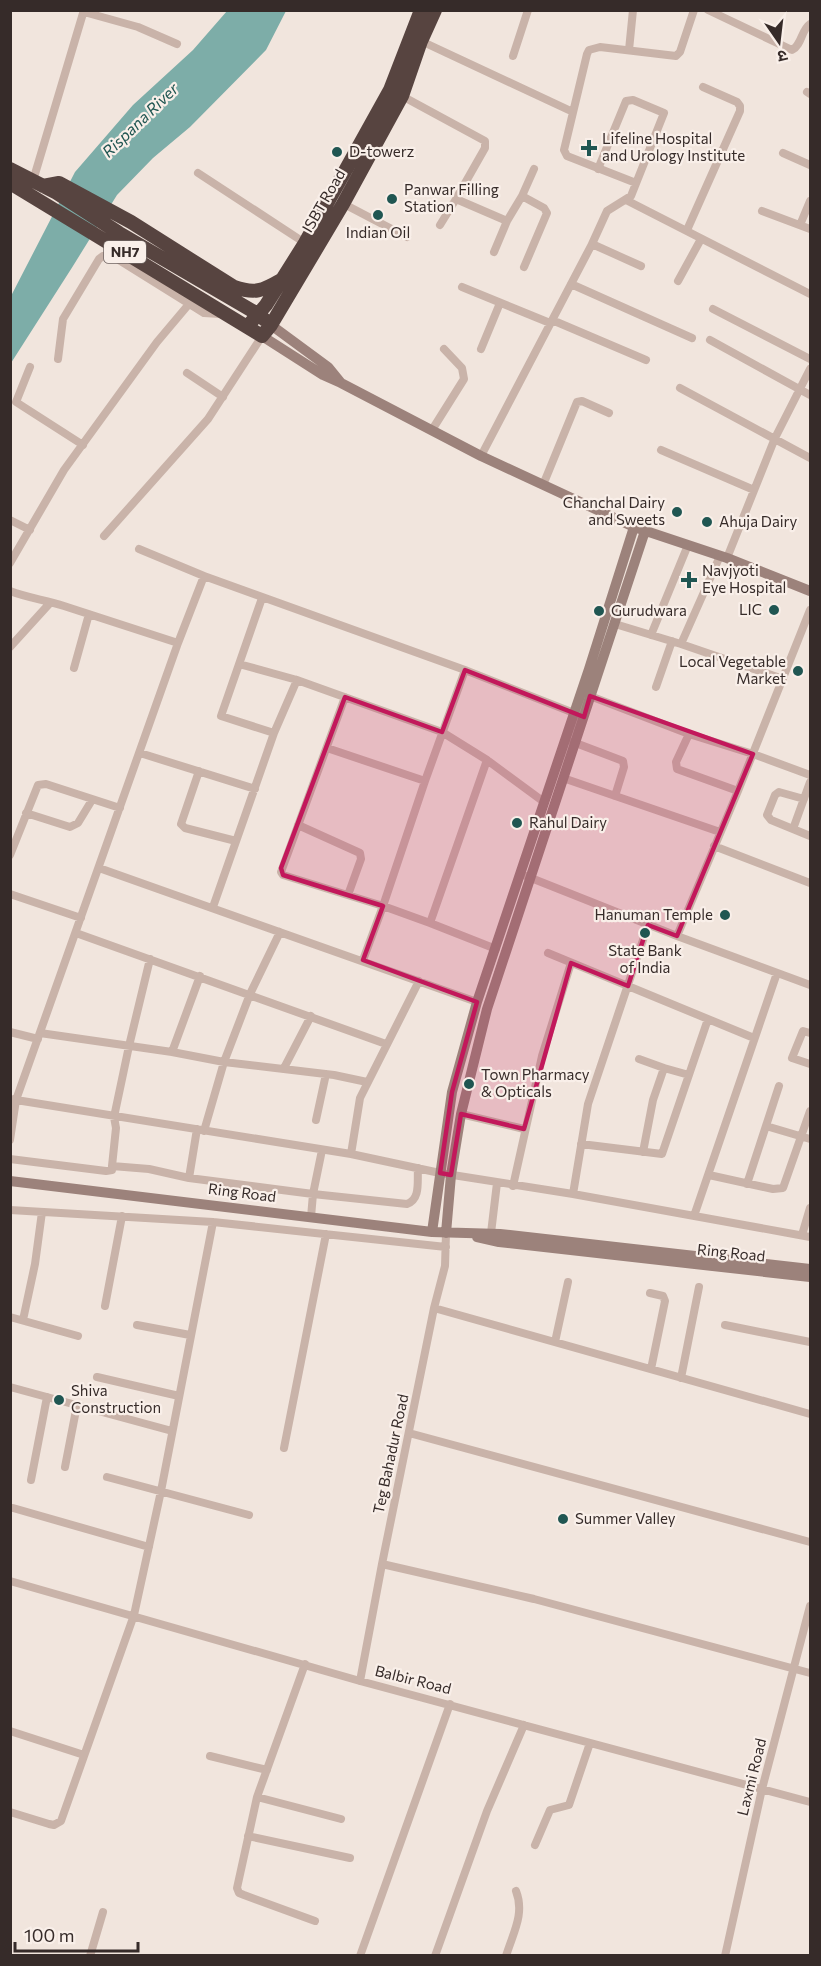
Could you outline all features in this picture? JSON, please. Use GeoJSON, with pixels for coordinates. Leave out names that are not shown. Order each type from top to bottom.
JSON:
{"type":"FeatureCollection","features":[{"type":"Feature","properties":{"kind":"highway"},"geometry":{"type":"LineString","coordinates":[[246,327],[258,315],[305,243],[337,200],[390,90],[421,10]]}},
{"type":"Feature","properties":{"kind":"highway","name":"ISBT Road"},"geometry":{"type":"LineString","coordinates":[[267,331],[337,200],[402,96],[421,41],[435,10]]}},
{"type":"Feature","properties":{"kind":"highway","name":"NH7"},"geometry":{"type":"LineString","coordinates":[[10,169],[35,187]]}},
{"type":"Feature","properties":{"kind":"highway","name":"NH7"},"geometry":{"type":"LineString","coordinates":[[10,183],[35,187],[57,195],[119,233],[225,314],[246,327],[267,331]]}},
{"type":"Feature","properties":{"kind":"highway"},"geometry":{"type":"LineString","coordinates":[[57,195],[131,222],[234,287],[253,292],[265,290],[283,279]]}},
{"type":"Feature","properties":{"kind":"highway","name":"NH7"},"geometry":{"type":"LineString","coordinates":[[198,295],[258,315],[267,331]]}},
{"type":"Feature","properties":{"kind":"main road"},"geometry":{"type":"LineString","coordinates":[[267,331],[328,367],[341,383],[481,456],[634,527],[724,557],[810,591]]}},
{"type":"Feature","properties":{"kind":"main road"},"geometry":{"type":"LineString","coordinates":[[446,1233],[445,1174],[452,1092],[477,1002],[563,778],[574,713],[634,527]]}},
{"type":"Feature","properties":{"kind":"main road"},"geometry":{"type":"LineString","coordinates":[[432,1232],[487,1008],[544,801],[590,696],[645,531]]}},
{"type":"Feature","properties":{"kind":"main road","name":"Ring Road"},"geometry":{"type":"LineString","coordinates":[[10,1181],[432,1232],[491,1233],[810,1269]]}},
{"type":"Feature","properties":{"kind":"main road","name":"Ring Road"},"geometry":{"type":"LineString","coordinates":[[470,1234],[499,1242],[810,1277]]}},
{"type":"Feature","properties":{"kind":"street"},"geometry":{"type":"LineString","coordinates":[[513,56],[528,10]]}},
{"type":"Feature","properties":{"kind":"street"},"geometry":{"type":"LineString","coordinates":[[629,50],[633,10]]}},
{"type":"Feature","properties":{"kind":"street"},"geometry":{"type":"LineString","coordinates":[[636,183],[567,156],[565,153],[564,144],[589,50],[600,47],[676,56],[680,52],[694,10]]}},
{"type":"Feature","properties":{"kind":"street"},"geometry":{"type":"LineString","coordinates":[[708,10],[792,50],[797,48],[805,28],[810,24]]}},
{"type":"Feature","properties":{"kind":"street"},"geometry":{"type":"LineString","coordinates":[[35,187],[84,11],[138,27],[177,44]]}},
{"type":"Feature","properties":{"kind":"street"},"geometry":{"type":"LineString","coordinates":[[421,41],[573,112]]}},
{"type":"Feature","properties":{"kind":"street"},"geometry":{"type":"LineString","coordinates":[[687,230],[740,111],[737,102],[702,87]]}},
{"type":"Feature","properties":{"kind":"street"},"geometry":{"type":"LineString","coordinates":[[402,96],[485,141],[485,148],[440,225]]}},
{"type":"Feature","properties":{"kind":"street"},"geometry":{"type":"LineString","coordinates":[[481,456],[608,211],[631,196],[664,113],[629,99],[623,104],[598,169]]}},
{"type":"Feature","properties":{"kind":"street"},"geometry":{"type":"LineString","coordinates":[[783,153],[810,165]]}},
{"type":"Feature","properties":{"kind":"street"},"geometry":{"type":"LineString","coordinates":[[494,252],[534,169]]}},
{"type":"Feature","properties":{"kind":"street"},"geometry":{"type":"LineString","coordinates":[[198,173],[305,243]]}},
{"type":"Feature","properties":{"kind":"street"},"geometry":{"type":"LineString","coordinates":[[522,196],[544,208],[547,213],[524,267]]}},
{"type":"Feature","properties":{"kind":"street"},"geometry":{"type":"LineString","coordinates":[[456,199],[507,221]]}},
{"type":"Feature","properties":{"kind":"street"},"geometry":{"type":"LineString","coordinates":[[337,200],[407,237]]}},
{"type":"Feature","properties":{"kind":"street"},"geometry":{"type":"LineString","coordinates":[[626,200],[810,294]]}},
{"type":"Feature","properties":{"kind":"street"},"geometry":{"type":"LineString","coordinates":[[800,225],[810,201]]}},
{"type":"Feature","properties":{"kind":"street"},"geometry":{"type":"LineString","coordinates":[[762,211],[810,229]]}},
{"type":"Feature","properties":{"kind":"street"},"geometry":{"type":"LineString","coordinates":[[678,281],[701,239]]}},
{"type":"Feature","properties":{"kind":"street"},"geometry":{"type":"LineString","coordinates":[[592,244],[641,266]]}},
{"type":"Feature","properties":{"kind":"street"},"geometry":{"type":"LineString","coordinates":[[10,563],[59,477],[157,342],[198,295],[111,255],[103,256],[63,319],[57,359]]}},
{"type":"Feature","properties":{"kind":"street"},"geometry":{"type":"LineString","coordinates":[[571,284],[692,338]]}},
{"type":"Feature","properties":{"kind":"street"},"geometry":{"type":"LineString","coordinates":[[462,287],[646,360]]}},
{"type":"Feature","properties":{"kind":"street"},"geometry":{"type":"LineString","coordinates":[[481,349],[500,303]]}},
{"type":"Feature","properties":{"kind":"street"},"geometry":{"type":"LineString","coordinates":[[713,309],[810,359]]}},
{"type":"Feature","properties":{"kind":"street"},"geometry":{"type":"LineString","coordinates":[[104,536],[195,435],[267,331]]}},
{"type":"Feature","properties":{"kind":"street"},"geometry":{"type":"LineString","coordinates":[[710,340],[810,395]]}},
{"type":"Feature","properties":{"kind":"street"},"geometry":{"type":"LineString","coordinates":[[432,430],[464,379],[462,368],[444,349]]}},
{"type":"Feature","properties":{"kind":"street"},"geometry":{"type":"LineString","coordinates":[[30,367],[13,406],[83,445]]}},
{"type":"Feature","properties":{"kind":"street"},"geometry":{"type":"LineString","coordinates":[[681,644],[724,557],[775,438],[810,369]]}},
{"type":"Feature","properties":{"kind":"street"},"geometry":{"type":"LineString","coordinates":[[187,373],[223,397]]}},
{"type":"Feature","properties":{"kind":"street"},"geometry":{"type":"LineString","coordinates":[[680,388],[810,458]]}},
{"type":"Feature","properties":{"kind":"street"},"geometry":{"type":"LineString","coordinates":[[543,485],[576,402],[582,401],[609,413]]}},
{"type":"Feature","properties":{"kind":"street"},"geometry":{"type":"LineString","coordinates":[[661,450],[754,490]]}},
{"type":"Feature","properties":{"kind":"street"},"geometry":{"type":"LineString","coordinates":[[10,520],[30,530]]}},
{"type":"Feature","properties":{"kind":"street"},"geometry":{"type":"LineString","coordinates":[[651,635],[688,545]]}},
{"type":"Feature","properties":{"kind":"street"},"geometry":{"type":"LineString","coordinates":[[139,549],[262,598],[465,670],[574,713]]}},
{"type":"Feature","properties":{"kind":"street"},"geometry":{"type":"LineString","coordinates":[[10,1140],[13,1100],[39,1036],[178,643],[204,576]]}},
{"type":"Feature","properties":{"kind":"street"},"geometry":{"type":"LineString","coordinates":[[10,591],[178,643]]}},
{"type":"Feature","properties":{"kind":"street"},"geometry":{"type":"LineString","coordinates":[[262,598],[221,716],[274,733]]}},
{"type":"Feature","properties":{"kind":"street"},"geometry":{"type":"LineString","coordinates":[[10,647],[50,603]]}},
{"type":"Feature","properties":{"kind":"street"},"geometry":{"type":"LineString","coordinates":[[676,936],[738,791],[810,610]]}},
{"type":"Feature","properties":{"kind":"street"},"geometry":{"type":"LineString","coordinates":[[74,668],[89,614]]}},
{"type":"Feature","properties":{"kind":"street"},"geometry":{"type":"LineString","coordinates":[[615,624],[783,679]]}},
{"type":"Feature","properties":{"kind":"street"},"geometry":{"type":"LineString","coordinates":[[656,687],[672,642]]}},
{"type":"Feature","properties":{"kind":"street"},"geometry":{"type":"LineString","coordinates":[[239,664],[297,680],[442,732],[488,760],[544,801]]}},
{"type":"Feature","properties":{"kind":"street"},"geometry":{"type":"LineString","coordinates":[[363,960],[465,670]]}},
{"type":"Feature","properties":{"kind":"street"},"geometry":{"type":"LineString","coordinates":[[213,907],[274,733],[297,680]]}},
{"type":"Feature","properties":{"kind":"street"},"geometry":{"type":"LineString","coordinates":[[590,696],[689,734],[810,775]]}},
{"type":"Feature","properties":{"kind":"street"},"geometry":{"type":"LineString","coordinates":[[345,697],[281,868],[283,875],[383,906],[496,950]]}},
{"type":"Feature","properties":{"kind":"street"},"geometry":{"type":"LineString","coordinates":[[689,734],[676,762],[677,770],[738,791]]}},
{"type":"Feature","properties":{"kind":"street"},"geometry":{"type":"LineString","coordinates":[[570,741],[623,761],[624,767],[615,796]]}},
{"type":"Feature","properties":{"kind":"street"},"geometry":{"type":"LineString","coordinates":[[327,748],[424,782]]}},
{"type":"Feature","properties":{"kind":"street"},"geometry":{"type":"LineString","coordinates":[[140,753],[255,789]]}},
{"type":"Feature","properties":{"kind":"street"},"geometry":{"type":"LineString","coordinates":[[430,923],[488,760]]}},
{"type":"Feature","properties":{"kind":"street"},"geometry":{"type":"LineString","coordinates":[[199,771],[181,820],[182,826],[236,841]]}},
{"type":"Feature","properties":{"kind":"street"},"geometry":{"type":"LineString","coordinates":[[563,778],[720,832]]}},
{"type":"Feature","properties":{"kind":"street"},"geometry":{"type":"LineString","coordinates":[[793,829],[810,782]]}},
{"type":"Feature","properties":{"kind":"street"},"geometry":{"type":"LineString","coordinates":[[11,852],[35,789],[42,784],[120,808]]}},
{"type":"Feature","properties":{"kind":"street"},"geometry":{"type":"LineString","coordinates":[[804,800],[779,792],[767,815],[771,820],[810,836]]}},
{"type":"Feature","properties":{"kind":"street"},"geometry":{"type":"LineString","coordinates":[[26,813],[70,827],[78,823],[92,800]]}},
{"type":"Feature","properties":{"kind":"street"},"geometry":{"type":"LineString","coordinates":[[298,825],[360,853],[361,860],[348,895]]}},
{"type":"Feature","properties":{"kind":"street"},"geometry":{"type":"LineString","coordinates":[[714,846],[810,883]]}},
{"type":"Feature","properties":{"kind":"street"},"geometry":{"type":"LineString","coordinates":[[99,868],[477,1002]]}},
{"type":"Feature","properties":{"kind":"street"},"geometry":{"type":"LineString","coordinates":[[525,876],[676,936],[810,985]]}},
{"type":"Feature","properties":{"kind":"street"},"geometry":{"type":"LineString","coordinates":[[10,894],[81,918]]}},
{"type":"Feature","properties":{"kind":"street"},"geometry":{"type":"LineString","coordinates":[[573,1194],[588,1104],[648,925]]}},
{"type":"Feature","properties":{"kind":"street"},"geometry":{"type":"LineString","coordinates":[[189,1178],[200,1130],[224,1062],[250,994],[280,932]]}},
{"type":"Feature","properties":{"kind":"street"},"geometry":{"type":"LineString","coordinates":[[76,933],[386,1044]]}},
{"type":"Feature","properties":{"kind":"street"},"geometry":{"type":"LineString","coordinates":[[548,953],[754,1038]]}},
{"type":"Feature","properties":{"kind":"street"},"geometry":{"type":"LineString","coordinates":[[10,1159],[112,1170],[116,1128],[114,1117],[150,959]]}},
{"type":"Feature","properties":{"kind":"street"},"geometry":{"type":"LineString","coordinates":[[513,1186],[542,1056],[571,963]]}},
{"type":"Feature","properties":{"kind":"street"},"geometry":{"type":"LineString","coordinates":[[694,1216],[777,973]]}},
{"type":"Feature","properties":{"kind":"street"},"geometry":{"type":"LineString","coordinates":[[172,1052],[200,976]]}},
{"type":"Feature","properties":{"kind":"street"},"geometry":{"type":"LineString","coordinates":[[351,1154],[358,1108],[367,1082],[418,981]]}},
{"type":"Feature","properties":{"kind":"street"},"geometry":{"type":"LineString","coordinates":[[284,1068],[311,1016]]}},
{"type":"Feature","properties":{"kind":"street"},"geometry":{"type":"LineString","coordinates":[[581,1144],[662,1154],[708,1019]]}},
{"type":"Feature","properties":{"kind":"street"},"geometry":{"type":"LineString","coordinates":[[810,1033],[803,1031],[792,1058],[810,1064]]}},
{"type":"Feature","properties":{"kind":"street"},"geometry":{"type":"LineString","coordinates":[[10,1032],[172,1052],[224,1062],[284,1068],[367,1082]]}},
{"type":"Feature","properties":{"kind":"street"},"geometry":{"type":"LineString","coordinates":[[639,1059],[689,1075]]}},
{"type":"Feature","properties":{"kind":"street"},"geometry":{"type":"LineString","coordinates":[[643,1152],[653,1100],[664,1068]]}},
{"type":"Feature","properties":{"kind":"street"},"geometry":{"type":"LineString","coordinates":[[316,1120],[326,1074]]}},
{"type":"Feature","properties":{"kind":"street"},"geometry":{"type":"LineString","coordinates":[[747,1184],[778,1086]]}},
{"type":"Feature","properties":{"kind":"street"},"geometry":{"type":"LineString","coordinates":[[13,1100],[351,1154],[445,1174],[573,1194],[806,1236],[810,1208]]}},
{"type":"Feature","properties":{"kind":"street"},"geometry":{"type":"LineString","coordinates":[[709,1175],[773,1189],[783,1188],[806,1138],[810,1111]]}},
{"type":"Feature","properties":{"kind":"street"},"geometry":{"type":"LineString","coordinates":[[460,1114],[524,1129]]}},
{"type":"Feature","properties":{"kind":"street"},"geometry":{"type":"LineString","coordinates":[[766,1126],[806,1138]]}},
{"type":"Feature","properties":{"kind":"street"},"geometry":{"type":"LineString","coordinates":[[310,1217],[322,1150]]}},
{"type":"Feature","properties":{"kind":"street"},"geometry":{"type":"LineString","coordinates":[[112,1166],[149,1169],[189,1178],[313,1194],[407,1204],[412,1202],[417,1194],[418,1168]]}},
{"type":"Feature","properties":{"kind":"street"},"geometry":{"type":"LineString","coordinates":[[491,1233],[497,1183]]}},
{"type":"Feature","properties":{"kind":"street"},"geometry":{"type":"LineString","coordinates":[[10,1210],[213,1222],[446,1247]]}},
{"type":"Feature","properties":{"kind":"street"},"geometry":{"type":"LineString","coordinates":[[23,1320],[35,1264],[42,1212]]}},
{"type":"Feature","properties":{"kind":"street"},"geometry":{"type":"LineString","coordinates":[[105,1306],[122,1216]]}},
{"type":"Feature","properties":{"kind":"street"},"geometry":{"type":"LineString","coordinates":[[10,1812],[54,1825],[61,1821],[134,1615],[161,1491],[213,1222]]}},
{"type":"Feature","properties":{"kind":"street","name":"Teg Bahadur Road"},"geometry":{"type":"LineString","coordinates":[[360,1681],[434,1308],[445,1266],[446,1233]]}},
{"type":"Feature","properties":{"kind":"street"},"geometry":{"type":"LineString","coordinates":[[284,1448],[326,1234]]}},
{"type":"Feature","properties":{"kind":"street"},"geometry":{"type":"LineString","coordinates":[[555,1341],[568,1282]]}},
{"type":"Feature","properties":{"kind":"street"},"geometry":{"type":"LineString","coordinates":[[681,1378],[699,1287]]}},
{"type":"Feature","properties":{"kind":"street"},"geometry":{"type":"LineString","coordinates":[[650,1293],[663,1296],[665,1301],[651,1370]]}},
{"type":"Feature","properties":{"kind":"street"},"geometry":{"type":"LineString","coordinates":[[434,1308],[810,1414]]}},
{"type":"Feature","properties":{"kind":"street"},"geometry":{"type":"LineString","coordinates":[[10,1317],[78,1336]]}},
{"type":"Feature","properties":{"kind":"street"},"geometry":{"type":"LineString","coordinates":[[137,1325],[190,1335]]}},
{"type":"Feature","properties":{"kind":"street"},"geometry":{"type":"LineString","coordinates":[[725,1325],[810,1342]]}},
{"type":"Feature","properties":{"kind":"street"},"geometry":{"type":"LineString","coordinates":[[97,1377],[179,1396]]}},
{"type":"Feature","properties":{"kind":"street"},"geometry":{"type":"LineString","coordinates":[[10,1387],[172,1431]]}},
{"type":"Feature","properties":{"kind":"street"},"geometry":{"type":"LineString","coordinates":[[31,1480],[47,1397]]}},
{"type":"Feature","properties":{"kind":"street"},"geometry":{"type":"LineString","coordinates":[[65,1467],[77,1405]]}},
{"type":"Feature","properties":{"kind":"street"},"geometry":{"type":"LineString","coordinates":[[409,1433],[810,1542]]}},
{"type":"Feature","properties":{"kind":"street"},"geometry":{"type":"LineString","coordinates":[[107,1477],[249,1515]]}},
{"type":"Feature","properties":{"kind":"street"},"geometry":{"type":"LineString","coordinates":[[13,1508],[149,1547]]}},
{"type":"Feature","properties":{"kind":"street"},"geometry":{"type":"LineString","coordinates":[[382,1564],[534,1599],[810,1673]]}},
{"type":"Feature","properties":{"kind":"street","name":"Balbir Road"},"geometry":{"type":"LineString","coordinates":[[10,1581],[360,1681],[810,1802]]}},
{"type":"Feature","properties":{"kind":"street","name":"Laxmi Road"},"geometry":{"type":"LineString","coordinates":[[725,1956],[762,1789],[810,1606]]}},
{"type":"Feature","properties":{"kind":"street"},"geometry":{"type":"LineString","coordinates":[[305,1664],[257,1797],[237,1883],[239,1893],[315,1921]]}},
{"type":"Feature","properties":{"kind":"street"},"geometry":{"type":"LineString","coordinates":[[360,1956],[450,1704]]}},
{"type":"Feature","properties":{"kind":"street"},"geometry":{"type":"LineString","coordinates":[[435,1956],[487,1811],[524,1725]]}},
{"type":"Feature","properties":{"kind":"street"},"geometry":{"type":"LineString","coordinates":[[10,1731],[84,1755]]}},
{"type":"Feature","properties":{"kind":"street"},"geometry":{"type":"LineString","coordinates":[[535,1845],[550,1810],[569,1805],[590,1743]]}},
{"type":"Feature","properties":{"kind":"street"},"geometry":{"type":"LineString","coordinates":[[210,1755],[267,1770]]}},
{"type":"Feature","properties":{"kind":"street"},"geometry":{"type":"LineString","coordinates":[[257,1797],[341,1819]]}},
{"type":"Feature","properties":{"kind":"street"},"geometry":{"type":"LineString","coordinates":[[248,1836],[350,1858]]}},
{"type":"Feature","properties":{"kind":"street"},"geometry":{"type":"LineString","coordinates":[[506,1956],[519,1917],[520,1906],[516,1891]]}},
{"type":"Feature","properties":{"kind":"street"},"geometry":{"type":"LineString","coordinates":[[90,1956],[103,1912]]}},
{"type":"Feature","properties":{"kind":"highlighted area"},"geometry":{"type":"Polygon","coordinates":[[[465,670],[584,717],[590,696],[753,754],[677,936],[648,925],[628,986],[571,963],[524,1129],[461,1114],[451,1175],[440,1173],[452,1092],[477,1002],[363,960],[383,906],[283,875],[281,868],[345,697],[442,732],[465,670]]]}},
{"type":"Feature","properties":{"kind":"water","name":"Rispana River"},"geometry":{"type":"Polygon","coordinates":[[[227,11],[286,11],[266,50],[190,127],[153,158],[117,195],[11,363],[11,296],[75,172],[133,105],[193,50],[227,11]]]}},
{"type":"Feature","properties":{"kind":"place","name":"Lifeline Hospital and Urology Institute"},"geometry":{"type":"Point","coordinates":[589,148]}},
{"type":"Feature","properties":{"kind":"place","name":"D-towerz"},"geometry":{"type":"Point","coordinates":[337,152]}},
{"type":"Feature","properties":{"kind":"place","name":"Panwar Filling Station"},"geometry":{"type":"Point","coordinates":[392,199]}},
{"type":"Feature","properties":{"kind":"place","name":"Indian Oil"},"geometry":{"type":"Point","coordinates":[378,215]}},
{"type":"Feature","properties":{"kind":"place","name":"Chanchal Dairy and Sweets"},"geometry":{"type":"Point","coordinates":[677,512]}},
{"type":"Feature","properties":{"kind":"place","name":"Ahuja Dairy"},"geometry":{"type":"Point","coordinates":[707,522]}},
{"type":"Feature","properties":{"kind":"place","name":"Navjyoti Eye Hospital"},"geometry":{"type":"Point","coordinates":[689,580]}},
{"type":"Feature","properties":{"kind":"place","name":"LIC"},"geometry":{"type":"Point","coordinates":[774,610]}},
{"type":"Feature","properties":{"kind":"place","name":"Gurudwara"},"geometry":{"type":"Point","coordinates":[599,611]}},
{"type":"Feature","properties":{"kind":"place","name":"Local Vegetable Market"},"geometry":{"type":"Point","coordinates":[798,671]}},
{"type":"Feature","properties":{"kind":"place","name":"Rahul Dairy"},"geometry":{"type":"Point","coordinates":[517,823]}},
{"type":"Feature","properties":{"kind":"place","name":"Hanuman Temple"},"geometry":{"type":"Point","coordinates":[725,915]}},
{"type":"Feature","properties":{"kind":"place","name":"State Bank of India"},"geometry":{"type":"Point","coordinates":[645,933]}},
{"type":"Feature","properties":{"kind":"place","name":"Town Pharmacy & Opticals"},"geometry":{"type":"Point","coordinates":[469,1084]}},
{"type":"Feature","properties":{"kind":"place","name":"Shiva Construction"},"geometry":{"type":"Point","coordinates":[59,1400]}},
{"type":"Feature","properties":{"kind":"place","name":"Summer Valley"},"geometry":{"type":"Point","coordinates":[563,1519]}}]}
